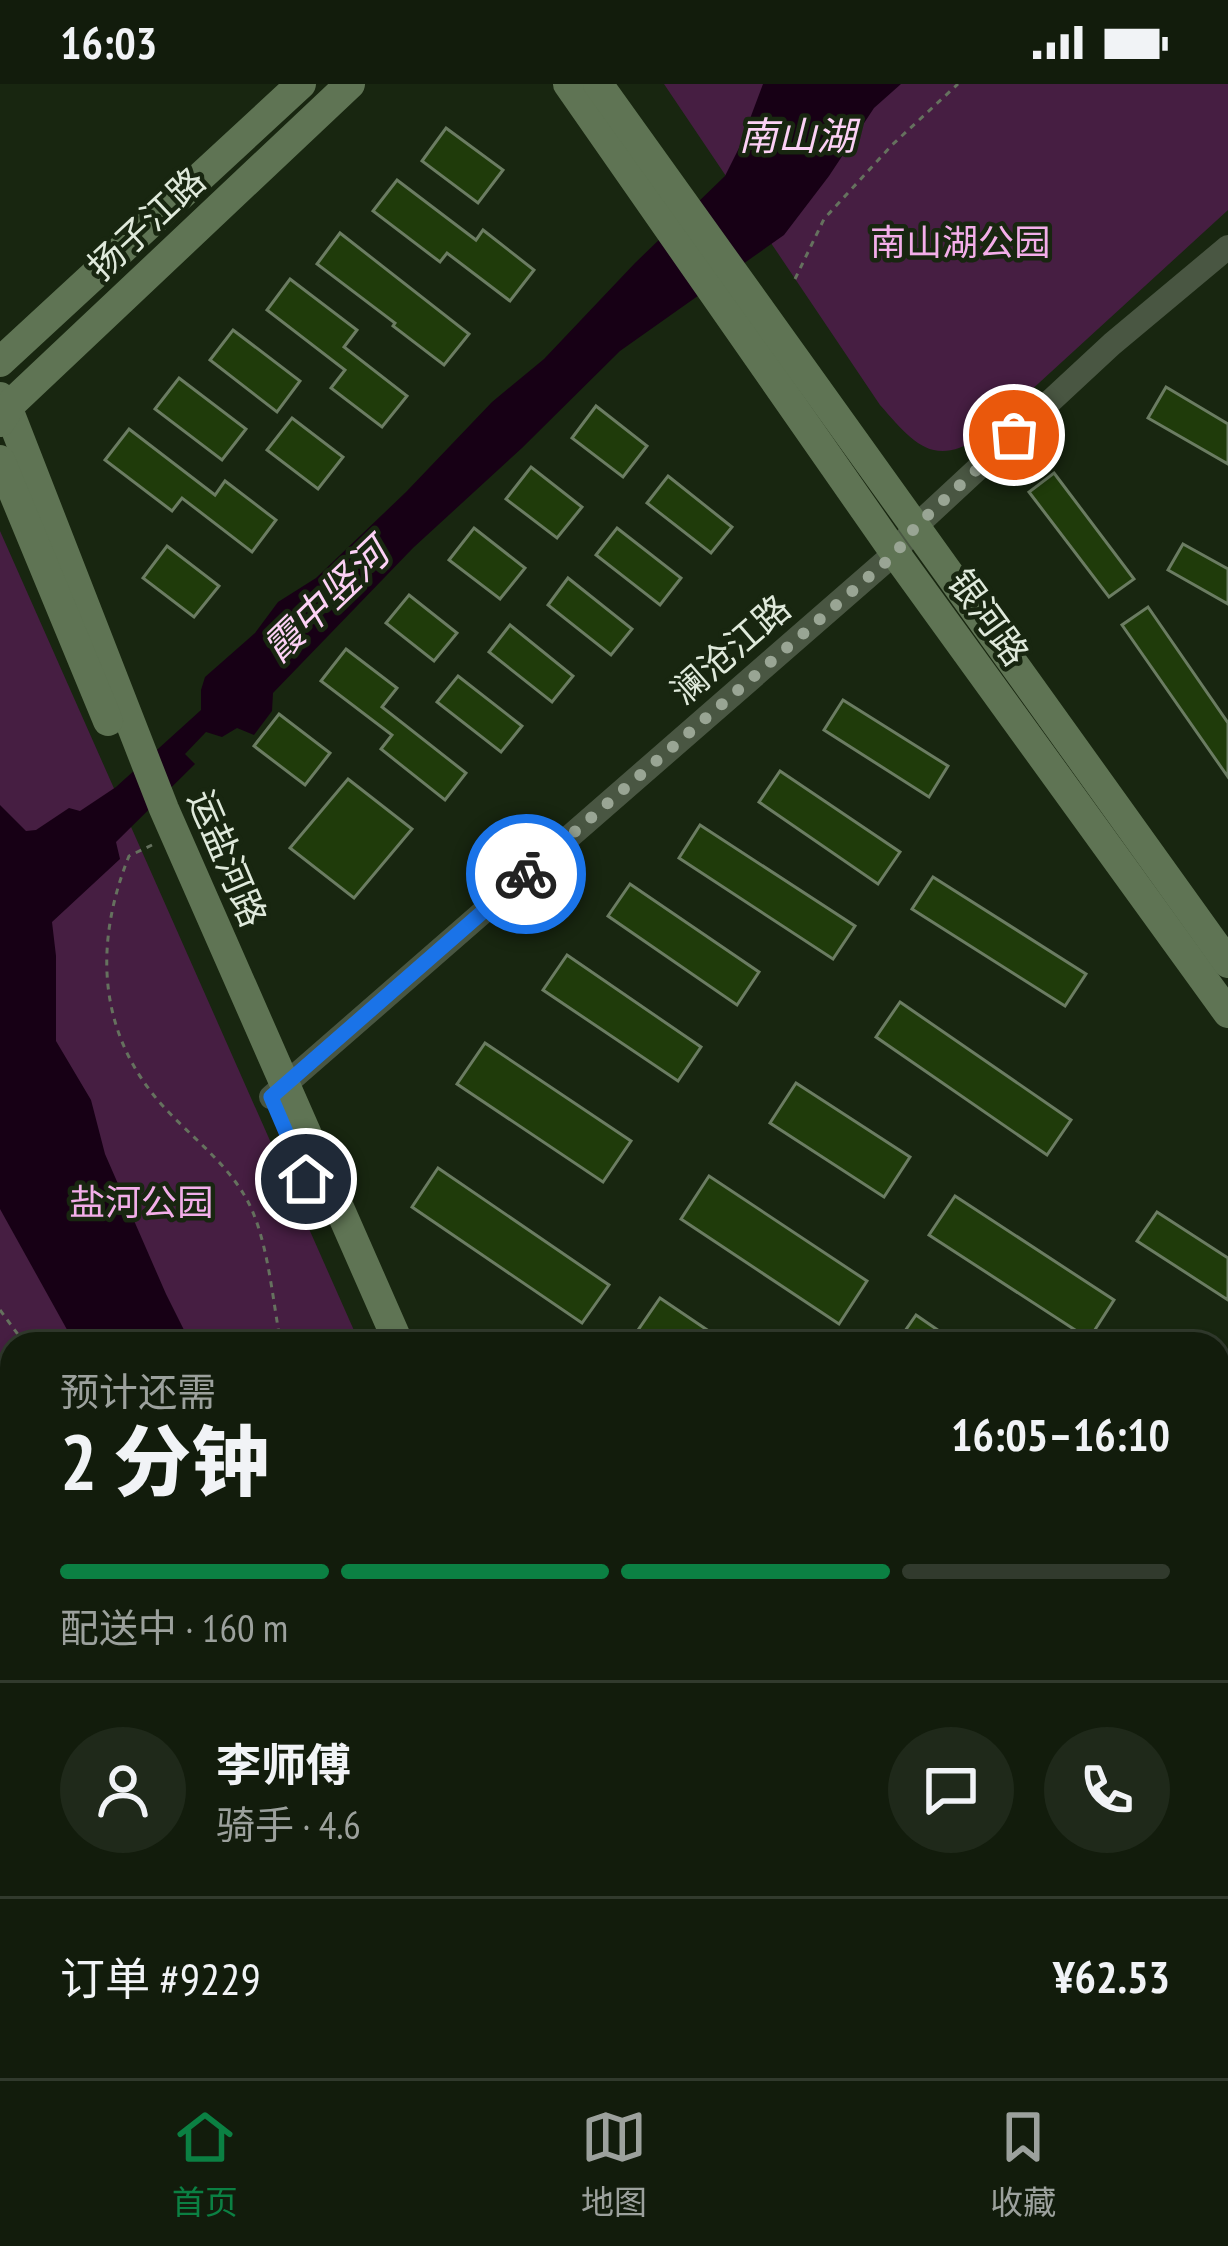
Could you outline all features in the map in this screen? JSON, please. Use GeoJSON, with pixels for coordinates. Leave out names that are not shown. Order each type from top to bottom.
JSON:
{"type":"FeatureCollection","features":[{"type":"Feature","properties":{"kind":"main road","name":"扬子江路"},"geometry":{"type":"LineString","coordinates":[[0,362],[301,84]]}},
{"type":"Feature","properties":{"kind":"main road","name":"扬子江路"},"geometry":{"type":"LineString","coordinates":[[3,410],[350,84]]}},
{"type":"Feature","properties":{"kind":"main road","name":"银河路"},"geometry":{"type":"LineString","coordinates":[[568,84],[674,210]]}},
{"type":"Feature","properties":{"kind":"main road","name":"银河路"},"geometry":{"type":"LineString","coordinates":[[598,84],[895,554],[1228,1013]]}},
{"type":"Feature","properties":{"kind":"main road","name":"银河路"},"geometry":{"type":"LineString","coordinates":[[727,288],[916,526],[1228,963]]}},
{"type":"Feature","properties":{"kind":"main road","name":"运盐河路"},"geometry":{"type":"LineString","coordinates":[[3,410],[158,824],[393,1332]]}},
{"type":"Feature","properties":{"kind":"main road","name":"运盐河路"},"geometry":{"type":"LineString","coordinates":[[0,460],[132,754]]}},
{"type":"Feature","properties":{"kind":"main road","name":"运盐河路"},"geometry":{"type":"LineString","coordinates":[[278,1091],[371,1332]]}},
{"type":"Feature","properties":{"kind":"street","name":"澜沧江路"},"geometry":{"type":"LineString","coordinates":[[278,1091],[895,554],[916,526],[1112,344],[1228,247]]}},
{"type":"Feature","properties":{"kind":"path"},"geometry":{"type":"LineString","coordinates":[[796,279],[824,219],[892,145],[958,84]]}},
{"type":"Feature","properties":{"kind":"path"},"geometry":{"type":"LineString","coordinates":[[158,824],[129,856],[115,891],[105,979],[114,1019],[130,1064],[161,1105],[244,1194],[262,1240],[279,1332]]}},
{"type":"Feature","properties":{"kind":"green space","name":"南山湖公园"},"geometry":{"type":"Polygon","coordinates":[[[664,84],[1228,84],[1228,210],[980,437],[949,451],[936,450],[913,439],[880,405],[664,84]]]}},
{"type":"Feature","properties":{"kind":"green space","name":"盐河公园"},"geometry":{"type":"Polygon","coordinates":[[[0,531],[355,1332],[0,1332],[0,531]]]}},
{"type":"Feature","properties":{"kind":"water"},"geometry":{"type":"Polygon","coordinates":[[[763,84],[901,84],[874,108],[784,235],[620,351],[413,548],[273,693],[272,711],[254,735],[237,728],[222,737],[206,732],[185,754],[195,764],[116,842],[120,859],[52,922],[56,1041],[91,1100],[105,1154],[185,1332],[68,1332],[0,1209],[0,805],[26,831],[36,830],[69,808],[80,811],[116,787],[201,710],[205,677],[255,633],[278,602],[316,578],[492,402],[544,359],[725,176],[763,84]]]}},
{"type":"Feature","properties":{"kind":"building"},"geometry":{"type":"Polygon","coordinates":[[[446,128],[503,170],[478,203],[422,161],[446,128]]]}},
{"type":"Feature","properties":{"kind":"building"},"geometry":{"type":"Polygon","coordinates":[[[397,180],[476,240],[483,230],[534,270],[510,301],[447,253],[440,262],[373,211],[397,180]]]}},
{"type":"Feature","properties":{"kind":"building"},"geometry":{"type":"Polygon","coordinates":[[[340,233],[469,334],[444,365],[317,264],[340,233]]]}},
{"type":"Feature","properties":{"kind":"building"},"geometry":{"type":"Polygon","coordinates":[[[290,279],[357,330],[344,347],[407,396],[382,427],[331,388],[345,370],[267,310],[290,279]]]}},
{"type":"Feature","properties":{"kind":"building"},"geometry":{"type":"Polygon","coordinates":[[[233,330],[300,381],[277,412],[210,360],[233,330]]]}},
{"type":"Feature","properties":{"kind":"building"},"geometry":{"type":"Polygon","coordinates":[[[179,378],[246,429],[222,460],[155,409],[179,378]]]}},
{"type":"Feature","properties":{"kind":"building"},"geometry":{"type":"Polygon","coordinates":[[[1166,387],[1228,424],[1228,464],[1148,418],[1166,387]]]}},
{"type":"Feature","properties":{"kind":"building"},"geometry":{"type":"Polygon","coordinates":[[[596,406],[647,446],[623,477],[572,438],[596,406]]]}},
{"type":"Feature","properties":{"kind":"building"},"geometry":{"type":"Polygon","coordinates":[[[292,418],[343,457],[318,489],[267,450],[292,418]]]}},
{"type":"Feature","properties":{"kind":"building"},"geometry":{"type":"Polygon","coordinates":[[[129,429],[215,495],[225,481],[276,520],[252,552],[182,498],[172,511],[105,460],[129,429]]]}},
{"type":"Feature","properties":{"kind":"building"},"geometry":{"type":"Polygon","coordinates":[[[531,467],[582,507],[557,538],[506,499],[531,467]]]}},
{"type":"Feature","properties":{"kind":"building"},"geometry":{"type":"Polygon","coordinates":[[[1054,473],[1134,579],[1109,597],[1029,492],[1054,473]]]}},
{"type":"Feature","properties":{"kind":"building"},"geometry":{"type":"Polygon","coordinates":[[[668,476],[732,527],[711,553],[647,503],[668,476]]]}},
{"type":"Feature","properties":{"kind":"building"},"geometry":{"type":"Polygon","coordinates":[[[474,528],[525,568],[500,599],[449,560],[474,528]]]}},
{"type":"Feature","properties":{"kind":"building"},"geometry":{"type":"Polygon","coordinates":[[[617,528],[681,578],[660,605],[596,555],[617,528]]]}},
{"type":"Feature","properties":{"kind":"building"},"geometry":{"type":"Polygon","coordinates":[[[1183,544],[1228,569],[1228,604],[1168,570],[1183,544]]]}},
{"type":"Feature","properties":{"kind":"building"},"geometry":{"type":"Polygon","coordinates":[[[167,546],[219,586],[194,617],[143,578],[167,546]]]}},
{"type":"Feature","properties":{"kind":"building"},"geometry":{"type":"Polygon","coordinates":[[[568,578],[632,629],[611,655],[548,605],[568,578]]]}},
{"type":"Feature","properties":{"kind":"building"},"geometry":{"type":"Polygon","coordinates":[[[409,595],[457,633],[434,661],[386,623],[409,595]]]}},
{"type":"Feature","properties":{"kind":"building"},"geometry":{"type":"Polygon","coordinates":[[[1148,607],[1228,723],[1228,777],[1122,625],[1148,607]]]}},
{"type":"Feature","properties":{"kind":"building"},"geometry":{"type":"Polygon","coordinates":[[[510,625],[573,676],[552,702],[489,652],[510,625]]]}},
{"type":"Feature","properties":{"kind":"building"},"geometry":{"type":"Polygon","coordinates":[[[346,649],[397,688],[382,707],[466,773],[445,800],[381,749],[392,735],[321,681],[346,649]]]}},
{"type":"Feature","properties":{"kind":"building"},"geometry":{"type":"Polygon","coordinates":[[[458,676],[522,726],[501,752],[437,702],[458,676]]]}},
{"type":"Feature","properties":{"kind":"building"},"geometry":{"type":"Polygon","coordinates":[[[843,700],[948,766],[929,797],[824,730],[843,700]]]}},
{"type":"Feature","properties":{"kind":"building"},"geometry":{"type":"Polygon","coordinates":[[[279,714],[330,753],[305,785],[254,746],[279,714]]]}},
{"type":"Feature","properties":{"kind":"building"},"geometry":{"type":"Polygon","coordinates":[[[780,771],[900,852],[878,884],[759,802],[780,771]]]}},
{"type":"Feature","properties":{"kind":"building"},"geometry":{"type":"Polygon","coordinates":[[[348,779],[412,829],[354,898],[290,848],[348,779]]]}},
{"type":"Feature","properties":{"kind":"building"},"geometry":{"type":"Polygon","coordinates":[[[700,825],[855,926],[833,959],[679,858],[700,825]]]}},
{"type":"Feature","properties":{"kind":"building"},"geometry":{"type":"Polygon","coordinates":[[[933,877],[1086,974],[1065,1006],[912,909],[933,877]]]}},
{"type":"Feature","properties":{"kind":"building"},"geometry":{"type":"Polygon","coordinates":[[[630,884],[759,972],[737,1005],[608,916],[630,884]]]}},
{"type":"Feature","properties":{"kind":"building"},"geometry":{"type":"Polygon","coordinates":[[[567,955],[701,1047],[678,1081],[543,990],[567,955]]]}},
{"type":"Feature","properties":{"kind":"building"},"geometry":{"type":"Polygon","coordinates":[[[900,1002],[1071,1120],[1047,1155],[876,1037],[900,1002]]]}},
{"type":"Feature","properties":{"kind":"building"},"geometry":{"type":"Polygon","coordinates":[[[485,1043],[631,1141],[603,1182],[457,1084],[485,1043]]]}},
{"type":"Feature","properties":{"kind":"building"},"geometry":{"type":"Polygon","coordinates":[[[796,1083],[910,1157],[884,1197],[770,1123],[796,1083]]]}},
{"type":"Feature","properties":{"kind":"building"},"geometry":{"type":"Polygon","coordinates":[[[438,1168],[609,1285],[582,1323],[412,1207],[438,1168]]]}},
{"type":"Feature","properties":{"kind":"building"},"geometry":{"type":"Polygon","coordinates":[[[709,1176],[867,1281],[839,1324],[681,1219],[709,1176]]]}},
{"type":"Feature","properties":{"kind":"building"},"geometry":{"type":"Polygon","coordinates":[[[955,1196],[1114,1300],[1093,1332],[1078,1332],[929,1235],[955,1196]]]}},
{"type":"Feature","properties":{"kind":"building"},"geometry":{"type":"Polygon","coordinates":[[[1157,1212],[1228,1258],[1228,1300],[1137,1241],[1157,1212]]]}},
{"type":"Feature","properties":{"kind":"building"},"geometry":{"type":"Polygon","coordinates":[[[660,1298],[710,1332],[637,1332],[660,1298]]]}},
{"type":"Feature","properties":{"kind":"building"},"geometry":{"type":"Polygon","coordinates":[[[916,1315],[941,1332],[904,1332],[916,1315]]]}},
{"type":"Feature","properties":{"kind":"way so far"},"geometry":{"type":"LineString","coordinates":[[526,874],[895,554],[916,526],[1014,435]]}},
{"type":"Feature","properties":{"kind":"route"},"geometry":{"type":"LineString","coordinates":[[306,1179],[271,1097],[526,874]]}},
{"type":"Feature","properties":{"kind":"water label","name":"南山湖"},"geometry":{"type":"Point","coordinates":[797,135]}},
{"type":"Feature","properties":{"kind":"water label","name":"霞中竖河"},"geometry":{"type":"Point","coordinates":[325,600]}}]}
